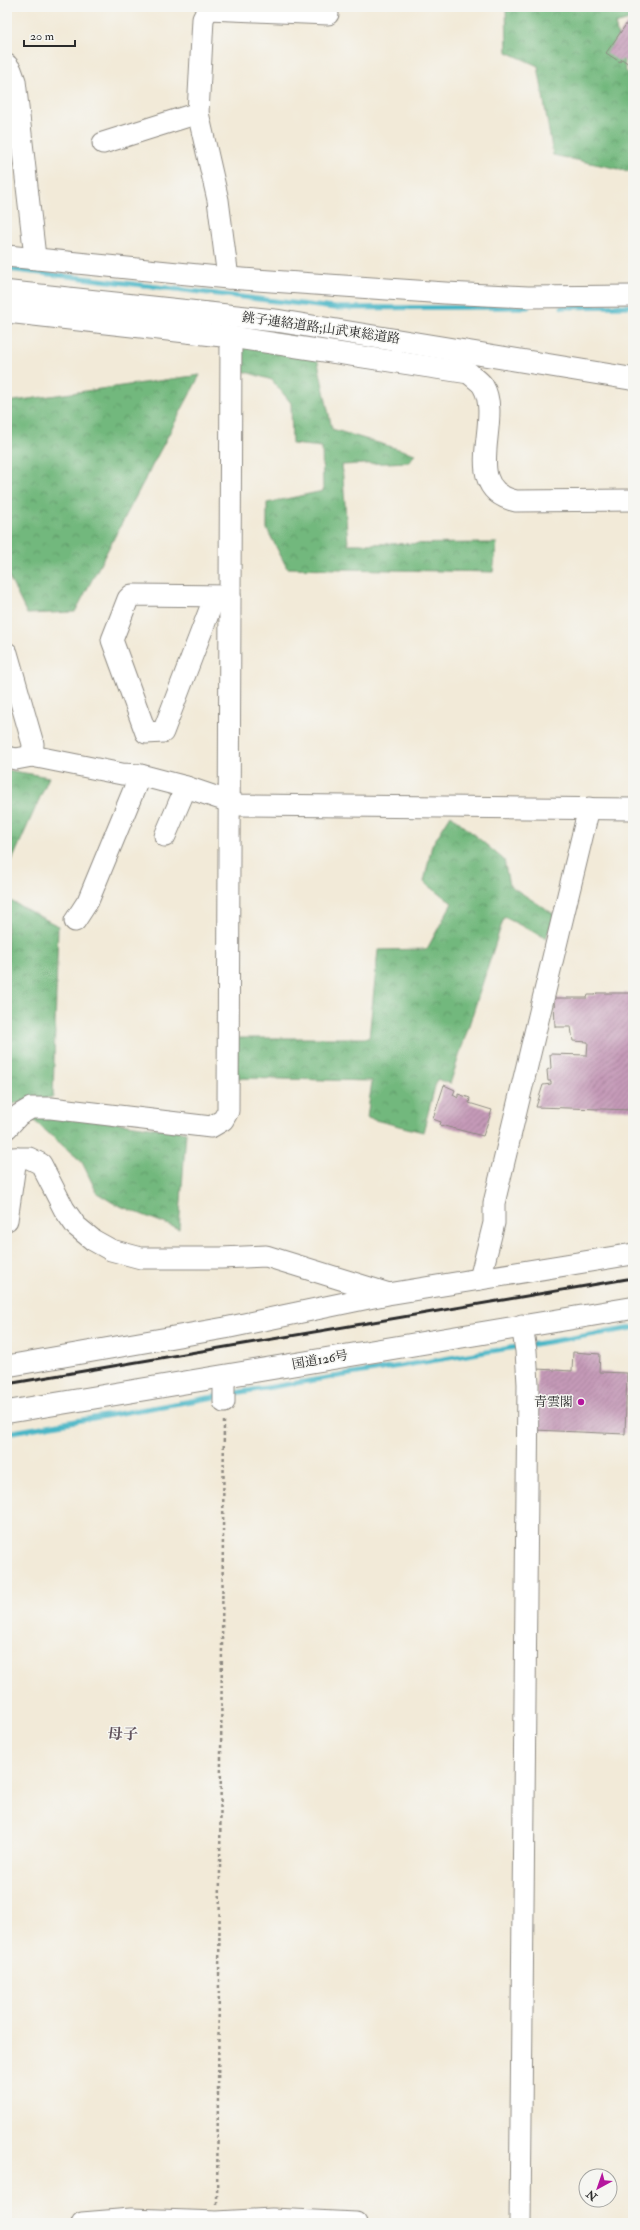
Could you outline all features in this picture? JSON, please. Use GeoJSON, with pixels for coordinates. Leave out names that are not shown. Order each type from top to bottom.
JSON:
{"type":"FeatureCollection","features":[{"type":"Feature","properties":{"kind":"highway","name":"銚子連絡道路;山武東総道路"},"geometry":{"type":"LineString","coordinates":[[7,292],[279,321],[633,379]]}},
{"type":"Feature","properties":{"kind":"highway","name":"国道126号"},"geometry":{"type":"LineString","coordinates":[[7,1412],[224,1390],[525,1339],[633,1308]]}},
{"type":"Feature","properties":{"kind":"street"},"geometry":{"type":"LineString","coordinates":[[228,278],[218,200],[198,113],[203,19],[209,8],[328,14]]}},
{"type":"Feature","properties":{"kind":"street"},"geometry":{"type":"LineString","coordinates":[[7,65],[11,70],[15,81],[35,257]]}},
{"type":"Feature","properties":{"kind":"street"},"geometry":{"type":"LineString","coordinates":[[103,144],[198,113]]}},
{"type":"Feature","properties":{"kind":"street"},"geometry":{"type":"LineString","coordinates":[[7,256],[35,257],[228,278],[521,296],[633,296]]}},
{"type":"Feature","properties":{"kind":"street"},"geometry":{"type":"LineString","coordinates":[[7,312],[231,337],[453,369],[469,374],[483,385],[488,399],[486,478],[493,490],[504,499],[516,501],[633,500]]}},
{"type":"Feature","properties":{"kind":"street"},"geometry":{"type":"LineString","coordinates":[[7,1128],[19,1115],[31,1108],[51,1108],[211,1127],[223,1120],[228,1111],[230,803],[222,596],[231,337]]}},
{"type":"Feature","properties":{"kind":"street"},"geometry":{"type":"LineString","coordinates":[[132,595],[222,596],[163,732],[146,733],[112,640],[128,599],[132,595]]}},
{"type":"Feature","properties":{"kind":"street"},"geometry":{"type":"LineString","coordinates":[[7,653],[33,744],[32,756]]}},
{"type":"Feature","properties":{"kind":"street"},"geometry":{"type":"LineString","coordinates":[[7,757],[16,759],[32,756],[122,774],[140,775],[186,787],[239,805],[633,809]]}},
{"type":"Feature","properties":{"kind":"street"},"geometry":{"type":"LineString","coordinates":[[75,921],[88,901],[140,775]]}},
{"type":"Feature","properties":{"kind":"street"},"geometry":{"type":"LineString","coordinates":[[165,836],[186,787]]}},
{"type":"Feature","properties":{"kind":"street"},"geometry":{"type":"LineString","coordinates":[[480,1279],[494,1223],[494,1203],[589,808]]}},
{"type":"Feature","properties":{"kind":"street"},"geometry":{"type":"LineString","coordinates":[[7,1220],[11,1158],[29,1158],[41,1164],[64,1209],[76,1226],[94,1240],[111,1250],[141,1258],[221,1258],[266,1256],[388,1294]]}},
{"type":"Feature","properties":{"kind":"street"},"geometry":{"type":"LineString","coordinates":[[7,1366],[224,1328],[388,1294],[633,1254]]}},
{"type":"Feature","properties":{"kind":"street"},"geometry":{"type":"LineString","coordinates":[[520,2223],[528,1392],[525,1339]]}},
{"type":"Feature","properties":{"kind":"street"},"geometry":{"type":"LineString","coordinates":[[82,2223],[131,2219],[170,2222],[272,2221],[356,2223]]}},
{"type":"Feature","properties":{"kind":"path"},"geometry":{"type":"LineString","coordinates":[[221,2222],[224,1390]]}},
{"type":"Feature","properties":{"kind":"green space"},"geometry":{"type":"Polygon","coordinates":[[[506,7],[633,7],[633,19],[615,24],[626,71],[633,77],[633,172],[553,155],[538,66],[507,52],[506,7]]]}},
{"type":"Feature","properties":{"kind":"green space"},"geometry":{"type":"Polygon","coordinates":[[[237,322],[312,334],[332,429],[415,454],[409,462],[342,465],[348,544],[497,543],[493,572],[287,568],[267,529],[267,503],[323,491],[322,447],[292,444],[291,403],[272,380],[233,368],[237,322]]]}},
{"type":"Feature","properties":{"kind":"green space"},"geometry":{"type":"Polygon","coordinates":[[[200,375],[75,612],[27,614],[7,573],[7,402],[200,375]]]}},
{"type":"Feature","properties":{"kind":"green space"},"geometry":{"type":"Polygon","coordinates":[[[7,770],[49,777],[7,872],[7,770]]]}},
{"type":"Feature","properties":{"kind":"green space"},"geometry":{"type":"Polygon","coordinates":[[[451,815],[504,860],[509,885],[555,915],[546,938],[504,917],[450,1084],[437,1079],[423,1132],[367,1118],[372,1081],[236,1078],[237,1038],[369,1038],[378,950],[427,949],[452,903],[424,882],[432,845],[451,815]]]}},
{"type":"Feature","properties":{"kind":"green space"},"geometry":{"type":"Polygon","coordinates":[[[7,899],[58,926],[53,1097],[7,1105],[7,899]]]}},
{"type":"Feature","properties":{"kind":"green space"},"geometry":{"type":"Polygon","coordinates":[[[47,1113],[186,1132],[179,1229],[115,1204],[97,1193],[82,1162],[32,1119],[47,1113]]]}},
{"type":"Feature","properties":{"kind":"building"},"geometry":{"type":"Polygon","coordinates":[[[627,23],[633,27],[633,67],[622,59],[620,62],[606,53],[627,23]]]}},
{"type":"Feature","properties":{"kind":"building"},"geometry":{"type":"Polygon","coordinates":[[[597,993],[633,993],[633,1110],[536,1107],[543,1085],[551,1084],[551,1081],[548,1081],[547,1070],[551,1068],[550,1054],[587,1055],[588,1042],[573,1041],[571,1027],[555,1027],[554,998],[587,998],[588,995],[595,995],[597,993]]]}},
{"type":"Feature","properties":{"kind":"building"},"geometry":{"type":"Polygon","coordinates":[[[444,1085],[455,1090],[453,1095],[458,1098],[458,1094],[470,1098],[469,1103],[492,1110],[483,1136],[440,1125],[441,1122],[433,1119],[444,1085]]]}},
{"type":"Feature","properties":{"kind":"building","name":"青雲閣"},"geometry":{"type":"Polygon","coordinates":[[[573,1352],[600,1354],[599,1372],[627,1373],[625,1434],[535,1430],[537,1369],[572,1371],[573,1352]]]}},
{"type":"Feature","properties":{"kind":"waterway"},"geometry":{"type":"LineString","coordinates":[[7,269],[334,308],[528,307]]}},
{"type":"Feature","properties":{"kind":"waterway"},"geometry":{"type":"LineString","coordinates":[[562,307],[632,306]]}},
{"type":"Feature","properties":{"kind":"waterway"},"geometry":{"type":"LineString","coordinates":[[529,1345],[633,1328]]}},
{"type":"Feature","properties":{"kind":"waterway"},"geometry":{"type":"LineString","coordinates":[[229,1394],[522,1346]]}},
{"type":"Feature","properties":{"kind":"waterway"},"geometry":{"type":"LineString","coordinates":[[7,1433],[220,1396]]}},
{"type":"Feature","properties":{"kind":"railway"},"geometry":{"type":"LineString","coordinates":[[7,1384],[633,1278]]}},
{"type":"Feature","properties":{"kind":"place","name":"青雲閣"},"geometry":{"type":"Point","coordinates":[581,1402]}},
{"type":"Feature","properties":{"kind":"district","name":"母子"},"geometry":{"type":"Point","coordinates":[123,1734]}}]}
